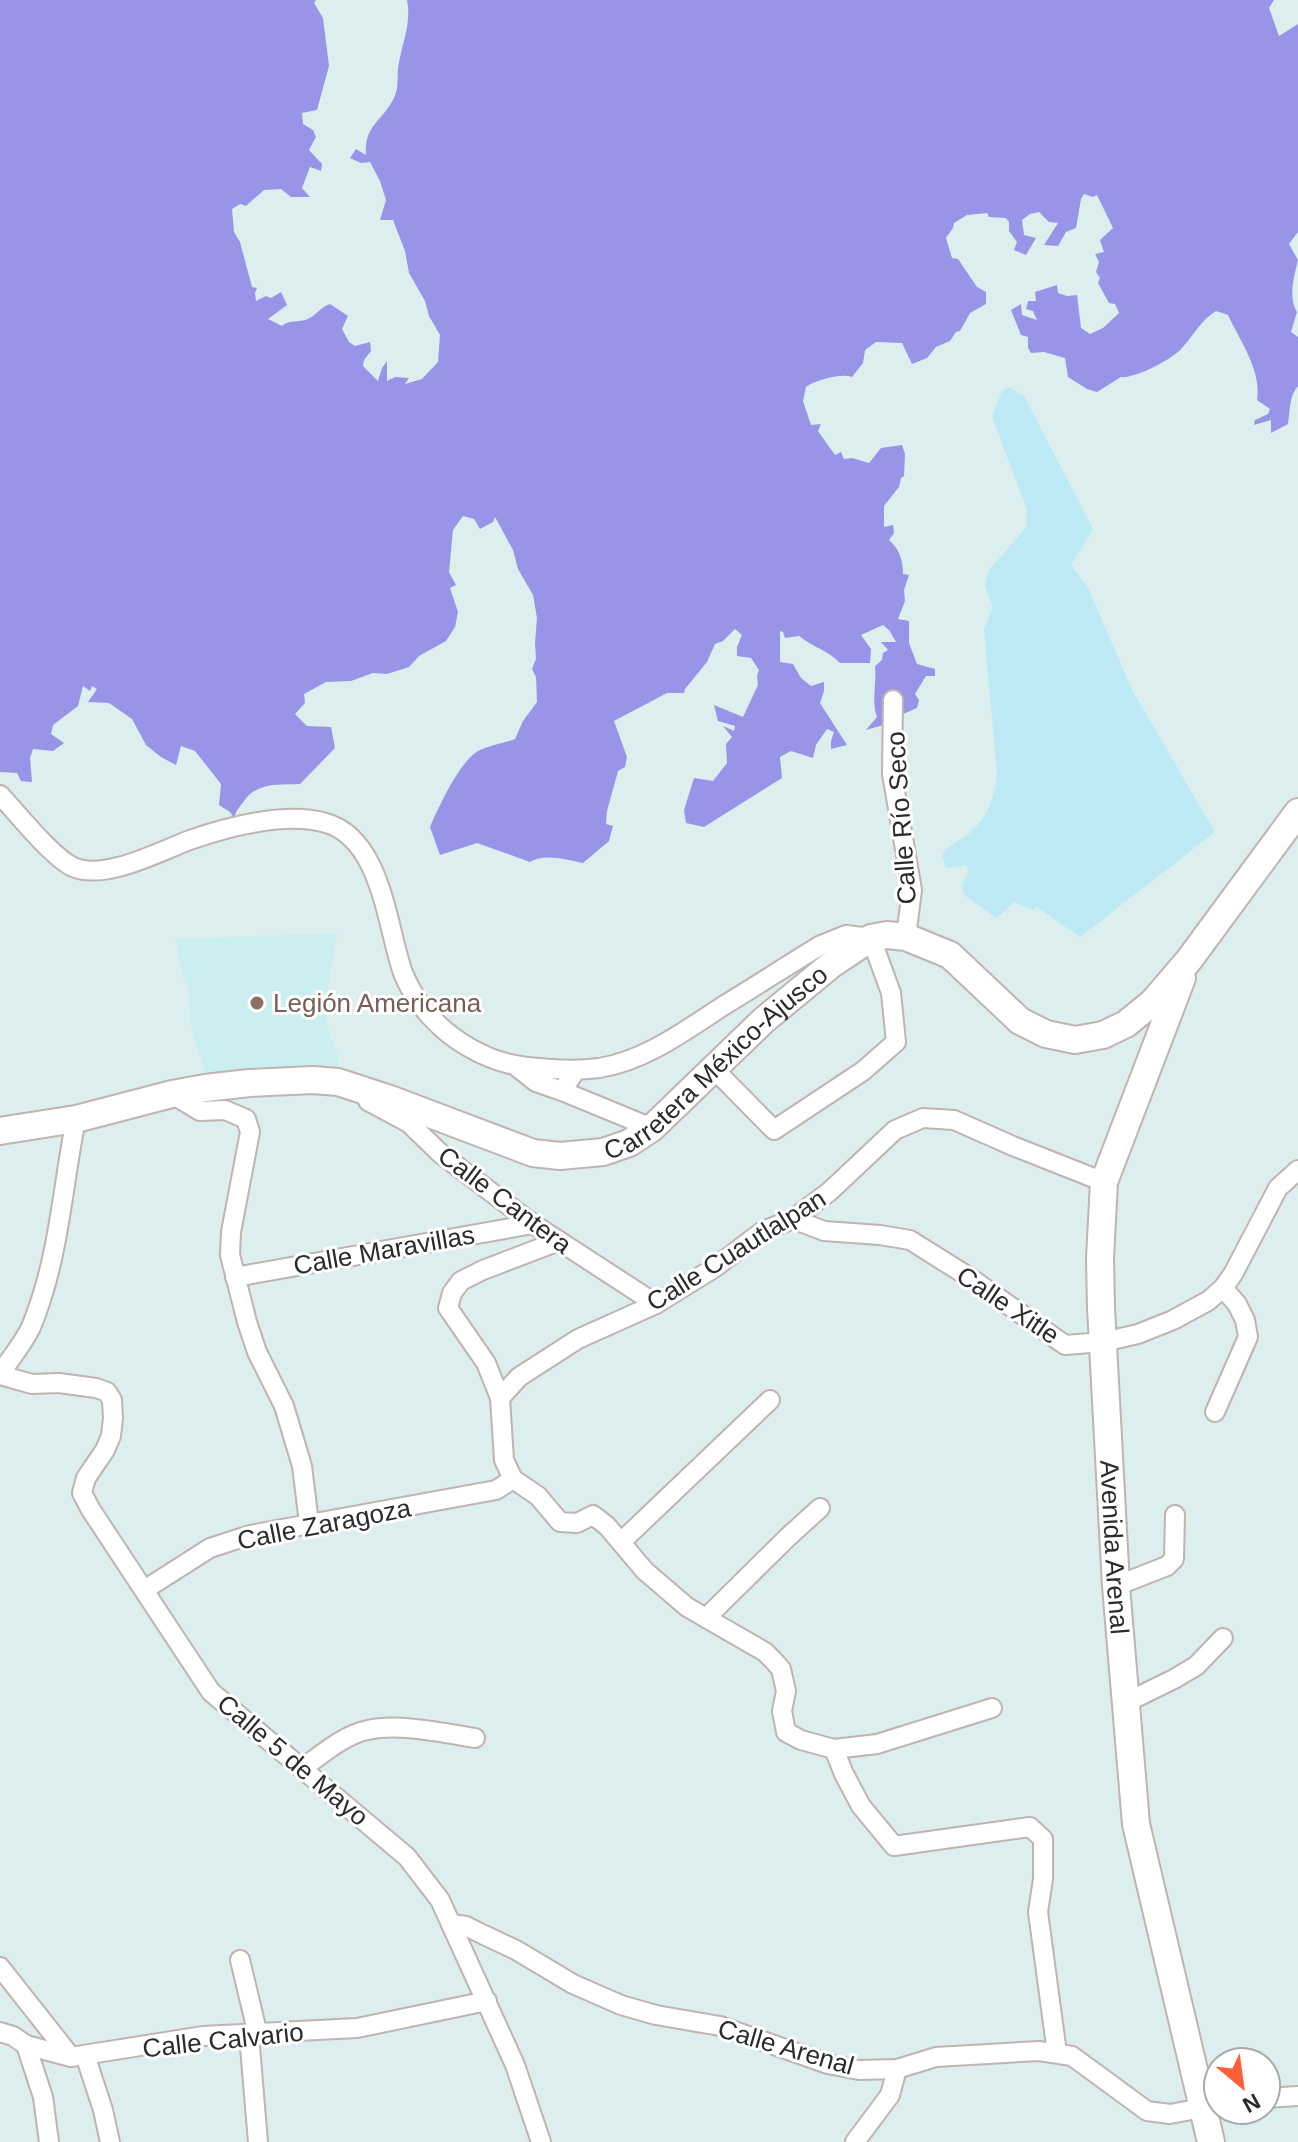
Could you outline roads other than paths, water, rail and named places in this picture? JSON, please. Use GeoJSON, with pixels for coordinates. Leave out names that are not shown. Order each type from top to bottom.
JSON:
{"type":"FeatureCollection","features":[{"type":"Feature","properties":{"kind":"main road"},"geometry":{"type":"LineString","coordinates":[[871,938],[887,935],[906,937],[950,955],[1020,1021],[1046,1034],[1075,1040],[1103,1035],[1126,1024],[1153,1002],[1189,960],[1298,812]]}},
{"type":"Feature","properties":{"kind":"main road","name":"Carretera México-Ajusco"},"geometry":{"type":"LineString","coordinates":[[0,1131],[76,1119],[205,1088],[313,1080],[338,1082],[360,1089],[533,1153],[560,1156],[603,1152],[629,1143],[652,1128],[764,1020],[832,964],[871,938]]}},
{"type":"Feature","properties":{"kind":"main road","name":"Avenida Arenal"},"geometry":{"type":"LineString","coordinates":[[1189,960],[1104,1182],[1100,1258],[1116,1586],[1136,1824],[1202,2076]]}},
{"type":"Feature","properties":{"kind":"street","name":"Calle Río Seco"},"geometry":{"type":"LineString","coordinates":[[893,700],[892,774],[912,890],[906,937]]}},
{"type":"Feature","properties":{"kind":"street"},"geometry":{"type":"LineString","coordinates":[[0,795],[48,848],[73,867],[89,870],[112,868],[193,839],[270,819],[309,819],[329,823],[350,836],[378,880],[403,971],[427,1015],[454,1039],[482,1055],[517,1067],[576,1070],[602,1068],[632,1059],[669,1041],[821,945],[846,935],[871,938]]}},
{"type":"Feature","properties":{"kind":"street","name":"Calle Río Seco"},"geometry":{"type":"LineString","coordinates":[[713,1068],[774,1130],[863,1071],[896,1042],[891,993],[871,938]]}},
{"type":"Feature","properties":{"kind":"street"},"geometry":{"type":"LineString","coordinates":[[517,1067],[536,1082],[652,1128]]}},
{"type":"Feature","properties":{"kind":"street"},"geometry":{"type":"LineString","coordinates":[[562,1091],[576,1070]]}},
{"type":"Feature","properties":{"kind":"street","name":"Calle Cantera"},"geometry":{"type":"LineString","coordinates":[[360,1089],[368,1102],[409,1123],[441,1154],[533,1224],[656,1304]]}},
{"type":"Feature","properties":{"kind":"street"},"geometry":{"type":"LineString","coordinates":[[172,1094],[200,1111],[225,1110],[246,1119],[250,1132],[231,1232],[230,1255],[257,1352],[284,1406],[298,1451],[309,1523]]}},
{"type":"Feature","properties":{"kind":"street","name":"Calle Cuautlalpan"},"geometry":{"type":"LineString","coordinates":[[500,1398],[519,1377],[578,1339],[656,1304],[714,1268],[763,1231],[793,1219],[829,1192],[895,1130],[923,1118],[954,1120],[1104,1182]]}},
{"type":"Feature","properties":{"kind":"street"},"geometry":{"type":"LineString","coordinates":[[0,1375],[30,1329],[51,1265],[76,1119]]}},
{"type":"Feature","properties":{"kind":"street","name":"Calle Xitle"},"geometry":{"type":"LineString","coordinates":[[793,1219],[824,1231],[910,1240],[969,1277],[1065,1345],[1103,1342],[1138,1334],[1173,1320],[1208,1301],[1223,1288],[1278,1188],[1298,1170]]}},
{"type":"Feature","properties":{"kind":"street","name":"Calle Maravillas"},"geometry":{"type":"LineString","coordinates":[[235,1277],[533,1224]]}},
{"type":"Feature","properties":{"kind":"street"},"geometry":{"type":"LineString","coordinates":[[559,1241],[461,1281],[452,1293],[448,1308],[486,1363],[500,1398],[504,1460],[513,1479],[538,1496],[560,1522],[577,1523],[593,1515],[607,1526],[645,1571],[687,1607],[765,1652],[781,1669],[786,1691],[782,1711],[786,1732],[801,1740],[834,1749],[877,1744],[992,1708]]}},
{"type":"Feature","properties":{"kind":"street"},"geometry":{"type":"LineString","coordinates":[[1215,1412],[1248,1337],[1245,1320],[1237,1304],[1223,1288]]}},
{"type":"Feature","properties":{"kind":"street","name":"Calle 5 de Mayo"},"geometry":{"type":"LineString","coordinates":[[0,1375],[32,1384],[59,1383],[107,1392],[112,1400],[111,1436],[86,1478],[82,1493],[91,1510],[211,1692],[407,1857],[440,1900],[515,2065],[541,2142]]}},
{"type":"Feature","properties":{"kind":"street"},"geometry":{"type":"LineString","coordinates":[[621,1542],[770,1400]]}},
{"type":"Feature","properties":{"kind":"street","name":"Calle Zaragoza"},"geometry":{"type":"LineString","coordinates":[[144,1590],[210,1548],[250,1535],[496,1490],[513,1479]]}},
{"type":"Feature","properties":{"kind":"street"},"geometry":{"type":"LineString","coordinates":[[706,1618],[820,1508]]}},
{"type":"Feature","properties":{"kind":"street"},"geometry":{"type":"LineString","coordinates":[[1116,1586],[1167,1566],[1174,1559],[1175,1515]]}},
{"type":"Feature","properties":{"kind":"street"},"geometry":{"type":"LineString","coordinates":[[1125,1703],[1196,1666],[1223,1638]]}},
{"type":"Feature","properties":{"kind":"street"},"geometry":{"type":"LineString","coordinates":[[303,1768],[325,1751],[367,1730],[407,1729],[475,1738]]}},
{"type":"Feature","properties":{"kind":"street"},"geometry":{"type":"LineString","coordinates":[[834,1749],[861,1806],[894,1846],[1030,1827],[1043,1839],[1043,1879],[1038,1912],[1057,2053]]}},
{"type":"Feature","properties":{"kind":"street","name":"Calle Arenal"},"geometry":{"type":"LineString","coordinates":[[451,1924],[475,1930],[573,1984],[621,2005],[656,2015],[720,2026],[828,2064],[859,2070],[897,2069],[936,2057],[1039,2051],[1057,2053],[1072,2056],[1086,2065],[1147,2111],[1170,2114],[1202,2108]]}},
{"type":"Feature","properties":{"kind":"street"},"geometry":{"type":"LineString","coordinates":[[240,1960],[254,2035],[258,2142]]}},
{"type":"Feature","properties":{"kind":"street"},"geometry":{"type":"LineString","coordinates":[[0,1967],[78,2056],[103,2110],[110,2142]]}},
{"type":"Feature","properties":{"kind":"street","name":"Calle Calvario"},"geometry":{"type":"LineString","coordinates":[[78,2056],[203,2036],[357,2028],[487,2001]]}},
{"type":"Feature","properties":{"kind":"street"},"geometry":{"type":"LineString","coordinates":[[0,2032],[26,2045],[78,2056]]}},
{"type":"Feature","properties":{"kind":"street"},"geometry":{"type":"LineString","coordinates":[[26,2045],[43,2097],[49,2142]]}},
{"type":"Feature","properties":{"kind":"street"},"geometry":{"type":"LineString","coordinates":[[855,2142],[890,2095],[897,2069]]}},
{"type":"Feature","properties":{"kind":"place","name":"Legión Americana"},"geometry":{"type":"Point","coordinates":[257,1003]}}]}
